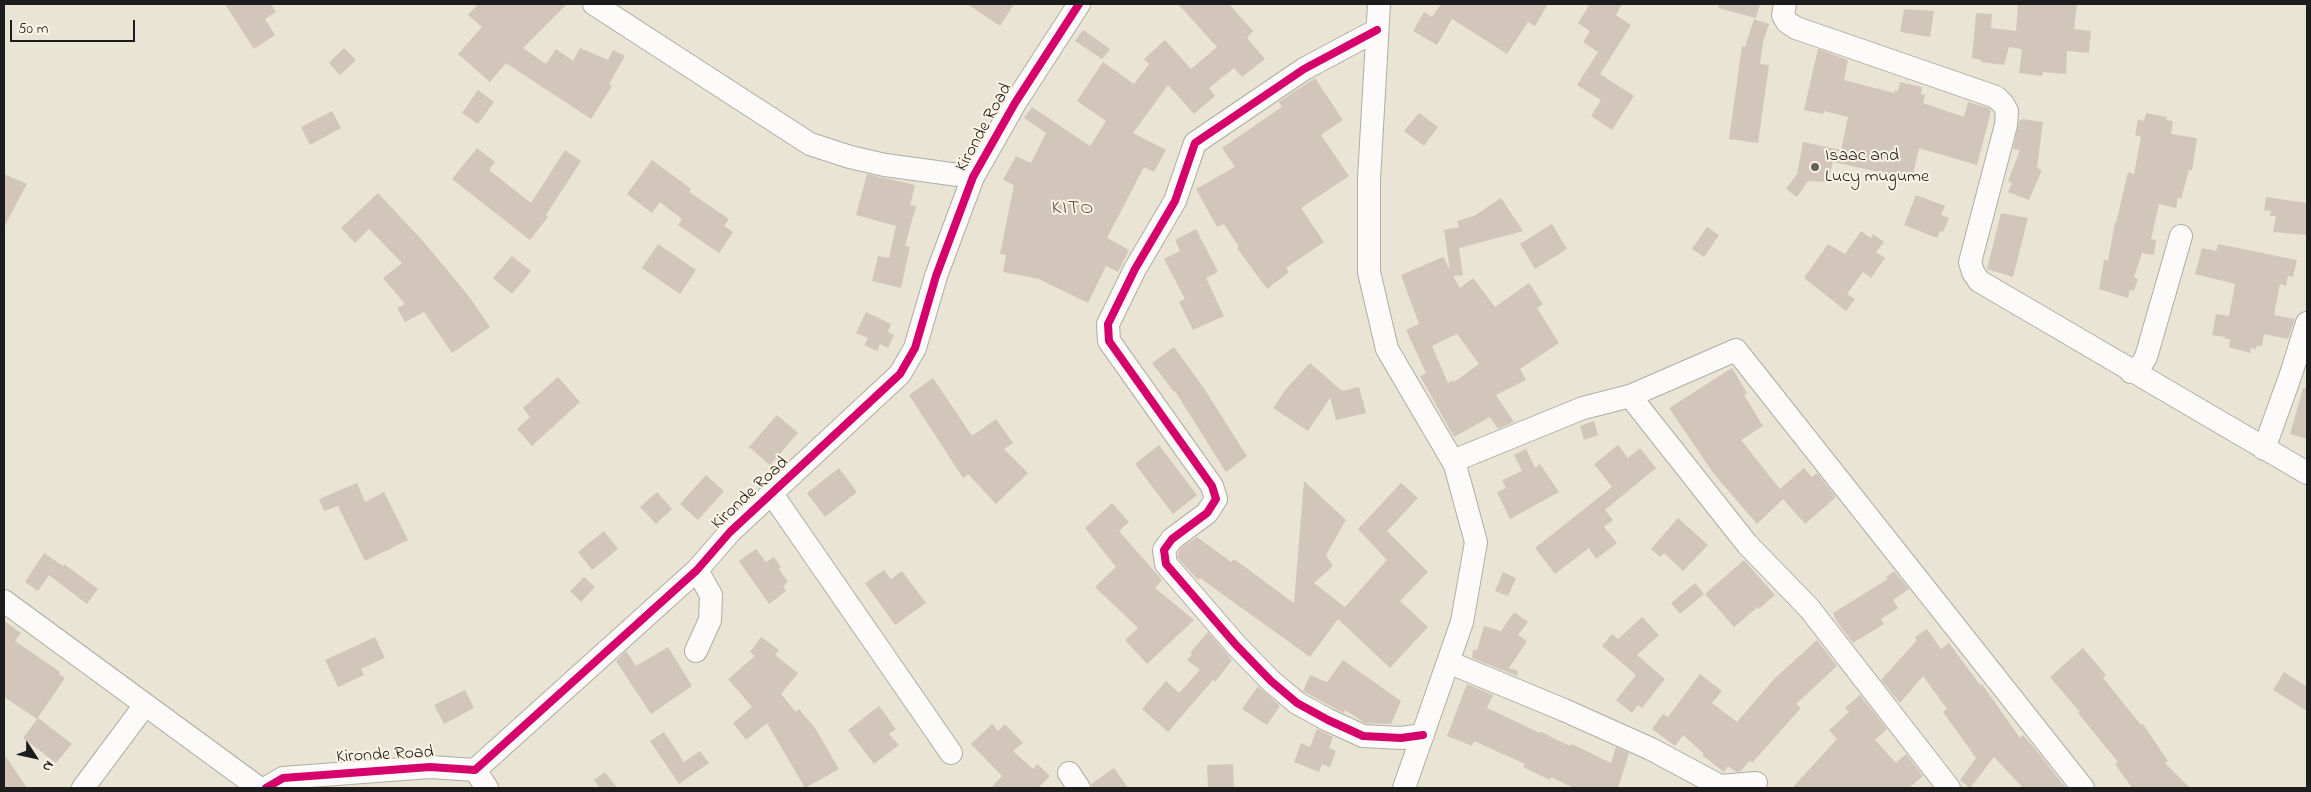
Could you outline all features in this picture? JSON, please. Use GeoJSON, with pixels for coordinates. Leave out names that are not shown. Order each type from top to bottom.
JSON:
{"type":"FeatureCollection","features":[{"type":"Feature","properties":{"kind":"street"},"geometry":{"type":"LineString","coordinates":[[594,4],[810,144],[850,157],[885,165],[973,178]]}},
{"type":"Feature","properties":{"kind":"street","name":"Kironde Road"},"geometry":{"type":"LineString","coordinates":[[266,788],[283,778],[430,767],[481,779],[697,570],[730,532],[900,374],[915,348],[936,276],[973,178],[1015,103],[1079,4]]}},
{"type":"Feature","properties":{"kind":"street"},"geometry":{"type":"LineString","coordinates":[[1379,4],[1369,179],[1369,272],[1387,349],[1452,461],[1476,542],[1462,622],[1404,788]]}},
{"type":"Feature","properties":{"kind":"street"},"geometry":{"type":"LineString","coordinates":[[1785,4],[1783,15],[1787,22],[1796,28],[1996,97],[2007,111],[2006,125],[1970,262],[1979,282],[2307,473]]}},
{"type":"Feature","properties":{"kind":"street"},"geometry":{"type":"LineString","coordinates":[[1377,30],[1304,69],[1196,143],[1175,201],[1135,269],[1108,324],[1109,340],[1212,486],[1216,498],[1207,513],[1172,540],[1164,550],[1166,564],[1236,645],[1270,681],[1297,703],[1328,720],[1364,736],[1400,738],[1423,735]]}},
{"type":"Feature","properties":{"kind":"street"},"geometry":{"type":"LineString","coordinates":[[2132,372],[2141,365],[2146,357],[2181,236]]}},
{"type":"Feature","properties":{"kind":"street"},"geometry":{"type":"LineString","coordinates":[[2264,449],[2307,323]]}},
{"type":"Feature","properties":{"kind":"street"},"geometry":{"type":"LineString","coordinates":[[1452,461],[1583,408],[1630,396],[1736,350],[2083,788]]}},
{"type":"Feature","properties":{"kind":"street"},"geometry":{"type":"LineString","coordinates":[[1630,396],[1747,544],[1809,608],[1949,788]]}},
{"type":"Feature","properties":{"kind":"street"},"geometry":{"type":"LineString","coordinates":[[772,494],[952,753]]}},
{"type":"Feature","properties":{"kind":"street"},"geometry":{"type":"LineString","coordinates":[[696,651],[710,620],[711,595],[697,570]]}},
{"type":"Feature","properties":{"kind":"street"},"geometry":{"type":"LineString","coordinates":[[4,601],[258,788]]}},
{"type":"Feature","properties":{"kind":"street"},"geometry":{"type":"LineString","coordinates":[[1448,662],[1564,710],[1651,749],[1720,786],[1756,784]]}},
{"type":"Feature","properties":{"kind":"street"},"geometry":{"type":"LineString","coordinates":[[83,788],[144,704]]}},
{"type":"Feature","properties":{"kind":"building"},"geometry":{"type":"Polygon","coordinates":[[[225,4],[271,4],[276,12],[265,19],[275,35],[254,49],[225,4]]]}},
{"type":"Feature","properties":{"kind":"building"},"geometry":{"type":"Polygon","coordinates":[[[478,4],[567,4],[523,48],[546,64],[556,49],[573,61],[580,48],[608,60],[613,50],[625,56],[609,84],[612,86],[591,119],[506,63],[490,82],[458,54],[482,27],[468,15],[478,4]]]}},
{"type":"Feature","properties":{"kind":"building"},"geometry":{"type":"Polygon","coordinates":[[[967,4],[1014,4],[1000,26],[967,4]]]}},
{"type":"Feature","properties":{"kind":"building"},"geometry":{"type":"Polygon","coordinates":[[[1178,4],[1229,4],[1253,31],[1247,38],[1265,59],[1242,77],[1234,68],[1209,88],[1215,96],[1194,114],[1168,85],[1133,133],[1166,150],[1154,172],[1144,167],[1107,238],[1129,250],[1118,272],[1106,266],[1088,303],[1039,279],[1003,272],[1006,255],[1000,254],[1014,185],[1003,180],[1016,156],[1031,163],[1046,133],[1024,118],[1032,107],[1090,146],[1106,121],[1077,101],[1103,62],[1134,84],[1149,64],[1144,59],[1165,40],[1191,69],[1217,47],[1178,4]]]}},
{"type":"Feature","properties":{"kind":"building"},"geometry":{"type":"Polygon","coordinates":[[[1441,4],[1548,4],[1535,26],[1528,22],[1507,54],[1452,19],[1437,45],[1413,31],[1424,12],[1432,17],[1441,4]]]}},
{"type":"Feature","properties":{"kind":"building"},"geometry":{"type":"Polygon","coordinates":[[[1590,4],[1622,4],[1616,15],[1631,25],[1600,74],[1634,96],[1612,130],[1591,116],[1601,100],[1577,85],[1598,52],[1583,42],[1590,31],[1578,23],[1590,4]]]}},
{"type":"Feature","properties":{"kind":"building"},"geometry":{"type":"Polygon","coordinates":[[[1719,4],[1760,4],[1756,18],[1718,8],[1719,4]]]}},
{"type":"Feature","properties":{"kind":"building"},"geometry":{"type":"Polygon","coordinates":[[[2018,4],[2077,4],[2074,29],[2091,31],[2089,53],[2067,51],[2066,74],[2043,72],[2042,76],[2019,73],[2022,49],[2009,47],[2004,65],[1981,62],[1981,60],[1972,58],[1976,13],[1992,14],[1991,28],[2016,31],[2018,4]]]}},
{"type":"Feature","properties":{"kind":"building"},"geometry":{"type":"Polygon","coordinates":[[[1904,9],[1934,11],[1930,37],[1900,32],[1904,9]]]}},
{"type":"Feature","properties":{"kind":"building"},"geometry":{"type":"Polygon","coordinates":[[[1754,19],[1769,24],[1763,42],[1760,64],[1769,65],[1758,143],[1729,139],[1742,46],[1745,47],[1754,19]]]}},
{"type":"Feature","properties":{"kind":"building"},"geometry":{"type":"Polygon","coordinates":[[[1083,30],[1110,49],[1102,59],[1075,41],[1083,30]]]}},
{"type":"Feature","properties":{"kind":"building"},"geometry":{"type":"Polygon","coordinates":[[[344,48],[356,60],[340,75],[329,63],[344,48]]]}},
{"type":"Feature","properties":{"kind":"building"},"geometry":{"type":"Polygon","coordinates":[[[1818,49],[1848,60],[1844,80],[1894,93],[1895,90],[1898,91],[1900,82],[1922,87],[1921,94],[1925,95],[1923,103],[1964,117],[1968,102],[1989,108],[1991,111],[1977,165],[1919,148],[1912,179],[1833,162],[1828,182],[1808,181],[1797,197],[1786,189],[1797,174],[1803,142],[1841,150],[1848,117],[1824,111],[1823,114],[1804,110],[1818,49]]]}},
{"type":"Feature","properties":{"kind":"building"},"geometry":{"type":"Polygon","coordinates":[[[1315,78],[1343,120],[1321,135],[1349,176],[1301,208],[1324,242],[1286,268],[1289,272],[1267,289],[1237,248],[1239,247],[1224,224],[1217,227],[1196,189],[1235,167],[1222,148],[1282,107],[1279,102],[1315,78]]]}},
{"type":"Feature","properties":{"kind":"building"},"geometry":{"type":"Polygon","coordinates":[[[478,90],[494,102],[478,124],[462,113],[478,90]]]}},
{"type":"Feature","properties":{"kind":"building"},"geometry":{"type":"Polygon","coordinates":[[[332,111],[341,128],[310,145],[301,127],[332,111]]]}},
{"type":"Feature","properties":{"kind":"building"},"geometry":{"type":"Polygon","coordinates":[[[1419,113],[1438,127],[1424,146],[1404,131],[1419,113]]]}},
{"type":"Feature","properties":{"kind":"building"},"geometry":{"type":"Polygon","coordinates":[[[2146,113],[2167,117],[2166,120],[2173,121],[2171,134],[2197,138],[2192,170],[2189,170],[2181,199],[2178,198],[2176,208],[2159,204],[2151,239],[2156,240],[2154,255],[2142,253],[2134,277],[2138,279],[2134,291],[2130,290],[2128,298],[2099,289],[2104,260],[2108,261],[2115,223],[2128,172],[2134,174],[2141,137],[2135,135],[2138,119],[2144,121],[2146,113]]]}},
{"type":"Feature","properties":{"kind":"building"},"geometry":{"type":"Polygon","coordinates":[[[2022,119],[2043,122],[2037,168],[2042,170],[2029,200],[2008,192],[2012,183],[2008,181],[2020,150],[2013,149],[2019,121],[2022,119]]]}},
{"type":"Feature","properties":{"kind":"building"},"geometry":{"type":"Polygon","coordinates":[[[477,148],[495,162],[489,170],[531,203],[565,150],[581,161],[546,215],[548,217],[530,240],[452,179],[477,148]]]}},
{"type":"Feature","properties":{"kind":"building"},"geometry":{"type":"Polygon","coordinates":[[[652,160],[691,189],[689,192],[729,219],[724,226],[733,232],[719,253],[678,225],[682,219],[660,202],[652,213],[627,194],[652,160]]]}},
{"type":"Feature","properties":{"kind":"building"},"geometry":{"type":"Polygon","coordinates":[[[4,174],[27,184],[4,227],[4,174]]]}},
{"type":"Feature","properties":{"kind":"building"},"geometry":{"type":"Polygon","coordinates":[[[867,174],[915,185],[910,205],[916,206],[905,246],[910,247],[901,288],[872,281],[878,256],[889,258],[896,226],[856,215],[867,174]]]}},
{"type":"Feature","properties":{"kind":"building"},"geometry":{"type":"Polygon","coordinates":[[[378,193],[422,240],[468,295],[490,327],[452,353],[424,312],[405,322],[397,308],[405,304],[383,278],[402,263],[369,229],[355,243],[341,228],[378,193]]]}},
{"type":"Feature","properties":{"kind":"building"},"geometry":{"type":"Polygon","coordinates":[[[1916,195],[1945,206],[1941,215],[1949,218],[1943,232],[1940,231],[1937,238],[1904,225],[1916,195]]]}},
{"type":"Feature","properties":{"kind":"building"},"geometry":{"type":"Polygon","coordinates":[[[2266,197],[2307,203],[2307,235],[2273,232],[2276,216],[2270,216],[2271,211],[2264,210],[2266,197]]]}},
{"type":"Feature","properties":{"kind":"building"},"geometry":{"type":"Polygon","coordinates":[[[1501,198],[1523,231],[1459,248],[1463,275],[1453,276],[1460,288],[1473,278],[1495,307],[1529,283],[1543,304],[1537,308],[1559,343],[1520,369],[1526,380],[1496,395],[1514,422],[1498,429],[1490,417],[1454,437],[1420,376],[1426,373],[1406,330],[1419,324],[1401,275],[1443,257],[1450,270],[1444,230],[1459,227],[1457,221],[1474,216],[1501,198]],[[1457,334],[1432,346],[1448,383],[1453,380],[1454,382],[1479,364],[1457,334]]]}},
{"type":"Feature","properties":{"kind":"building"},"geometry":{"type":"Polygon","coordinates":[[[2001,213],[2028,218],[2013,277],[1987,269],[2001,213]]]}},
{"type":"Feature","properties":{"kind":"building"},"geometry":{"type":"Polygon","coordinates":[[[1552,224],[1567,249],[1535,269],[1520,244],[1552,224]]]}},
{"type":"Feature","properties":{"kind":"building"},"geometry":{"type":"Polygon","coordinates":[[[1707,227],[1719,235],[1704,257],[1692,249],[1707,227]]]}},
{"type":"Feature","properties":{"kind":"building"},"geometry":{"type":"Polygon","coordinates":[[[1196,229],[1218,272],[1206,278],[1224,316],[1193,330],[1179,302],[1185,299],[1164,259],[1180,251],[1175,240],[1196,229]]]}},
{"type":"Feature","properties":{"kind":"building"},"geometry":{"type":"Polygon","coordinates":[[[1861,231],[1871,238],[1873,234],[1884,242],[1876,252],[1885,258],[1871,278],[1863,272],[1847,294],[1855,299],[1846,311],[1804,278],[1828,244],[1845,254],[1861,231]]]}},
{"type":"Feature","properties":{"kind":"building"},"geometry":{"type":"Polygon","coordinates":[[[658,244],[696,270],[680,294],[642,268],[658,244]]]}},
{"type":"Feature","properties":{"kind":"building"},"geometry":{"type":"Polygon","coordinates":[[[2218,244],[2297,260],[2293,277],[2288,276],[2286,286],[2280,284],[2274,315],[2295,319],[2288,339],[2264,334],[2262,346],[2256,346],[2256,349],[2251,348],[2250,353],[2229,347],[2230,339],[2212,335],[2216,314],[2229,316],[2235,284],[2195,274],[2202,248],[2216,251],[2218,244]]]}},
{"type":"Feature","properties":{"kind":"building"},"geometry":{"type":"Polygon","coordinates":[[[512,256],[531,271],[512,294],[493,278],[512,256]]]}},
{"type":"Feature","properties":{"kind":"building"},"geometry":{"type":"Polygon","coordinates":[[[866,312],[891,324],[888,332],[894,335],[888,348],[880,344],[877,351],[864,345],[868,338],[856,333],[866,312]]]}},
{"type":"Feature","properties":{"kind":"building"},"geometry":{"type":"Polygon","coordinates":[[[1174,347],[1203,387],[1247,456],[1226,472],[1175,391],[1152,363],[1174,347]]]}},
{"type":"Feature","properties":{"kind":"building"},"geometry":{"type":"Polygon","coordinates":[[[1310,363],[1342,391],[1359,387],[1366,413],[1336,420],[1330,398],[1308,431],[1273,408],[1286,389],[1310,363]]]}},
{"type":"Feature","properties":{"kind":"building"},"geometry":{"type":"Polygon","coordinates":[[[1732,368],[1747,393],[1744,395],[1763,426],[1741,440],[1780,489],[1804,468],[1812,477],[1817,473],[1836,497],[1805,524],[1783,499],[1757,524],[1714,474],[1669,408],[1732,368]]]}},
{"type":"Feature","properties":{"kind":"building"},"geometry":{"type":"Polygon","coordinates":[[[558,377],[580,402],[532,446],[517,429],[530,417],[523,408],[558,377]]]}},
{"type":"Feature","properties":{"kind":"building"},"geometry":{"type":"Polygon","coordinates":[[[933,378],[972,436],[996,419],[1013,443],[1004,449],[1028,473],[996,504],[968,474],[963,478],[909,395],[933,378]]]}},
{"type":"Feature","properties":{"kind":"building"},"geometry":{"type":"Polygon","coordinates":[[[2303,388],[2307,389],[2307,439],[2290,434],[2303,388]]]}},
{"type":"Feature","properties":{"kind":"building"},"geometry":{"type":"Polygon","coordinates":[[[777,415],[798,433],[770,465],[749,447],[777,415]]]}},
{"type":"Feature","properties":{"kind":"building"},"geometry":{"type":"Polygon","coordinates":[[[1594,421],[1598,435],[1584,440],[1580,426],[1594,421]]]}},
{"type":"Feature","properties":{"kind":"building"},"geometry":{"type":"Polygon","coordinates":[[[1159,445],[1197,495],[1173,514],[1135,464],[1159,445]]]}},
{"type":"Feature","properties":{"kind":"building"},"geometry":{"type":"Polygon","coordinates":[[[1618,445],[1628,458],[1640,448],[1656,468],[1605,510],[1613,520],[1604,527],[1617,543],[1596,559],[1589,548],[1555,574],[1535,548],[1612,487],[1594,464],[1618,445]]]}},
{"type":"Feature","properties":{"kind":"building"},"geometry":{"type":"Polygon","coordinates":[[[1526,449],[1535,468],[1540,464],[1559,492],[1510,519],[1497,492],[1506,488],[1502,480],[1522,471],[1514,455],[1526,449]]]}},
{"type":"Feature","properties":{"kind":"building"},"geometry":{"type":"Polygon","coordinates":[[[839,468],[857,492],[825,517],[807,493],[839,468]]]}},
{"type":"Feature","properties":{"kind":"building"},"geometry":{"type":"Polygon","coordinates":[[[706,475],[724,491],[698,520],[680,504],[706,475]]]}},
{"type":"Feature","properties":{"kind":"building"},"geometry":{"type":"Polygon","coordinates":[[[1304,481],[1346,520],[1326,555],[1333,566],[1314,583],[1345,607],[1387,560],[1358,529],[1401,483],[1418,498],[1387,531],[1428,572],[1400,601],[1428,627],[1390,668],[1338,619],[1310,657],[1200,578],[1198,580],[1178,558],[1181,548],[1197,537],[1231,562],[1234,559],[1294,603],[1304,481]]]}},
{"type":"Feature","properties":{"kind":"building"},"geometry":{"type":"Polygon","coordinates":[[[357,483],[365,502],[384,492],[408,540],[365,561],[338,506],[324,511],[319,499],[357,483]]]}},
{"type":"Feature","properties":{"kind":"building"},"geometry":{"type":"Polygon","coordinates":[[[657,492],[672,509],[656,524],[640,507],[657,492]]]}},
{"type":"Feature","properties":{"kind":"building"},"geometry":{"type":"Polygon","coordinates":[[[1112,503],[1129,522],[1119,531],[1162,580],[1155,588],[1194,620],[1147,664],[1125,640],[1138,628],[1095,587],[1116,567],[1085,528],[1112,503]]]}},
{"type":"Feature","properties":{"kind":"building"},"geometry":{"type":"Polygon","coordinates":[[[1678,518],[1708,545],[1683,571],[1664,553],[1660,557],[1651,549],[1678,518]]]}},
{"type":"Feature","properties":{"kind":"building"},"geometry":{"type":"Polygon","coordinates":[[[604,531],[618,549],[592,570],[578,552],[604,531]]]}},
{"type":"Feature","properties":{"kind":"building"},"geometry":{"type":"Polygon","coordinates":[[[756,549],[766,562],[774,557],[781,567],[779,569],[788,582],[783,586],[786,591],[769,604],[739,561],[756,549]]]}},
{"type":"Feature","properties":{"kind":"building"},"geometry":{"type":"Polygon","coordinates":[[[44,553],[63,566],[64,564],[98,589],[87,604],[49,575],[38,591],[25,582],[44,553]]]}},
{"type":"Feature","properties":{"kind":"building"},"geometry":{"type":"Polygon","coordinates":[[[1744,560],[1775,595],[1734,627],[1705,594],[1744,560]]]}},
{"type":"Feature","properties":{"kind":"building"},"geometry":{"type":"Polygon","coordinates":[[[884,570],[891,579],[902,571],[926,603],[895,625],[865,583],[884,570]]]}},
{"type":"Feature","properties":{"kind":"building"},"geometry":{"type":"Polygon","coordinates":[[[1894,571],[1909,589],[1893,600],[1898,608],[1881,619],[1884,624],[1853,643],[1837,622],[1833,613],[1888,579],[1886,577],[1894,571]]]}},
{"type":"Feature","properties":{"kind":"building"},"geometry":{"type":"Polygon","coordinates":[[[1503,572],[1516,578],[1508,596],[1495,591],[1503,572]]]}},
{"type":"Feature","properties":{"kind":"building"},"geometry":{"type":"Polygon","coordinates":[[[584,577],[595,587],[581,602],[570,591],[584,577]]]}},
{"type":"Feature","properties":{"kind":"building"},"geometry":{"type":"Polygon","coordinates":[[[1695,583],[1704,594],[1680,614],[1671,603],[1695,583]]]}},
{"type":"Feature","properties":{"kind":"building"},"geometry":{"type":"Polygon","coordinates":[[[1514,612],[1528,622],[1518,635],[1527,641],[1509,668],[1518,671],[1517,676],[1472,658],[1473,650],[1477,650],[1484,626],[1501,631],[1514,612]]]}},
{"type":"Feature","properties":{"kind":"building"},"geometry":{"type":"Polygon","coordinates":[[[1642,617],[1659,635],[1637,655],[1665,679],[1642,708],[1638,705],[1632,713],[1616,700],[1636,675],[1602,646],[1612,634],[1618,639],[1642,617]]]}},
{"type":"Feature","properties":{"kind":"building"},"geometry":{"type":"Polygon","coordinates":[[[4,621],[21,633],[15,641],[60,672],[59,674],[65,678],[37,719],[4,697],[4,621]]]}},
{"type":"Feature","properties":{"kind":"building"},"geometry":{"type":"Polygon","coordinates":[[[1927,629],[1941,649],[1949,643],[1980,685],[1982,684],[2020,738],[2023,735],[2066,788],[2023,788],[1994,757],[1970,788],[1960,780],[1976,758],[1943,712],[1947,709],[1923,676],[1900,703],[1881,680],[1917,640],[1915,637],[1927,629]]]}},
{"type":"Feature","properties":{"kind":"building"},"geometry":{"type":"Polygon","coordinates":[[[1208,632],[1232,660],[1215,682],[1213,680],[1168,732],[1142,709],[1166,681],[1179,693],[1200,670],[1187,660],[1192,654],[1190,653],[1208,632]]]}},
{"type":"Feature","properties":{"kind":"building"},"geometry":{"type":"Polygon","coordinates":[[[375,637],[385,658],[361,669],[364,675],[338,687],[325,660],[375,637]]]}},
{"type":"Feature","properties":{"kind":"building"},"geometry":{"type":"Polygon","coordinates":[[[761,637],[779,650],[775,655],[798,673],[781,694],[796,712],[799,709],[815,728],[839,769],[805,788],[767,723],[746,740],[733,723],[752,707],[728,679],[755,656],[750,652],[761,637]]]}},
{"type":"Feature","properties":{"kind":"building"},"geometry":{"type":"Polygon","coordinates":[[[1817,640],[1837,666],[1796,704],[1801,708],[1752,763],[1750,760],[1741,771],[1736,772],[1728,766],[1724,772],[1702,755],[1704,754],[1683,735],[1675,746],[1652,729],[1663,714],[1668,717],[1700,674],[1722,691],[1712,703],[1737,722],[1775,678],[1817,640]]]}},
{"type":"Feature","properties":{"kind":"building"},"geometry":{"type":"Polygon","coordinates":[[[668,647],[692,686],[651,714],[616,661],[626,651],[636,666],[668,647]]]}},
{"type":"Feature","properties":{"kind":"building"},"geometry":{"type":"Polygon","coordinates":[[[2083,648],[2106,675],[2103,678],[2141,725],[2143,724],[2168,761],[2165,763],[2190,788],[2132,788],[2115,764],[2118,762],[2078,713],[2080,712],[2050,677],[2083,648]]]}},
{"type":"Feature","properties":{"kind":"building"},"geometry":{"type":"Polygon","coordinates":[[[1343,660],[1401,701],[1391,724],[1365,723],[1345,710],[1344,713],[1303,691],[1310,675],[1327,682],[1343,660]]]}},
{"type":"Feature","properties":{"kind":"building"},"geometry":{"type":"Polygon","coordinates":[[[2284,672],[2307,687],[2307,711],[2273,690],[2284,672]]]}},
{"type":"Feature","properties":{"kind":"building"},"geometry":{"type":"Polygon","coordinates":[[[1467,684],[1493,695],[1487,708],[1570,746],[1572,744],[1611,763],[1616,747],[1629,753],[1618,788],[1574,788],[1551,777],[1550,780],[1523,767],[1525,764],[1474,741],[1472,746],[1447,736],[1467,684]]]}},
{"type":"Feature","properties":{"kind":"building"},"geometry":{"type":"Polygon","coordinates":[[[1258,686],[1280,706],[1267,725],[1242,709],[1258,686]]]}},
{"type":"Feature","properties":{"kind":"building"},"geometry":{"type":"Polygon","coordinates":[[[465,690],[474,708],[444,724],[434,705],[465,690]]]}},
{"type":"Feature","properties":{"kind":"building"},"geometry":{"type":"Polygon","coordinates":[[[1860,695],[1887,729],[1875,740],[1896,763],[1906,754],[1923,776],[1909,788],[1792,788],[1837,739],[1829,730],[1849,712],[1845,708],[1860,695]]]}},
{"type":"Feature","properties":{"kind":"building"},"geometry":{"type":"Polygon","coordinates":[[[879,706],[896,729],[889,734],[899,745],[874,764],[848,730],[879,706]]]}},
{"type":"Feature","properties":{"kind":"building"},"geometry":{"type":"Polygon","coordinates":[[[38,718],[72,744],[56,763],[23,738],[38,718]]]}},
{"type":"Feature","properties":{"kind":"building"},"geometry":{"type":"Polygon","coordinates":[[[992,724],[998,731],[1005,724],[1023,743],[1013,751],[1033,769],[1037,764],[1050,776],[1038,788],[991,788],[1002,776],[971,744],[992,724]]]}},
{"type":"Feature","properties":{"kind":"building"},"geometry":{"type":"Polygon","coordinates":[[[1317,729],[1333,737],[1329,748],[1336,751],[1330,767],[1322,764],[1319,772],[1294,762],[1301,743],[1310,747],[1317,729]]]}},
{"type":"Feature","properties":{"kind":"building"},"geometry":{"type":"Polygon","coordinates":[[[664,732],[684,762],[700,751],[709,763],[679,784],[650,741],[664,732]]]}},
{"type":"Feature","properties":{"kind":"building"},"geometry":{"type":"Polygon","coordinates":[[[4,754],[27,788],[4,788],[4,754]]]}},
{"type":"Feature","properties":{"kind":"building"},"geometry":{"type":"Polygon","coordinates":[[[1233,764],[1234,788],[1208,788],[1207,765],[1233,764]]]}},
{"type":"Feature","properties":{"kind":"building"},"geometry":{"type":"Polygon","coordinates":[[[1114,768],[1128,788],[1092,788],[1091,784],[1114,768]]]}},
{"type":"Feature","properties":{"kind":"building"},"geometry":{"type":"Polygon","coordinates":[[[605,772],[617,788],[600,788],[594,780],[605,772]]]}},
{"type":"Feature","properties":{"kind":"cycle path"},"geometry":{"type":"LineString","coordinates":[[266,788],[283,778],[430,767],[475,770],[697,570],[730,532],[900,374],[915,348],[936,276],[973,177],[1015,103],[1079,4]]}},
{"type":"Feature","properties":{"kind":"cycle path"},"geometry":{"type":"LineString","coordinates":[[1377,30],[1304,69],[1195,143],[1175,201],[1135,269],[1108,324],[1109,341],[1212,486],[1216,499],[1207,513],[1172,539],[1164,550],[1166,564],[1236,645],[1271,681],[1297,703],[1363,736],[1401,738],[1423,735]]}},
{"type":"Feature","properties":{"kind":"place","name":"Isaac and Lucy mugume"},"geometry":{"type":"Point","coordinates":[1815,167]}},
{"type":"Feature","properties":{"kind":"district","name":"KITO"},"geometry":{"type":"Point","coordinates":[1073,210]}}]}
